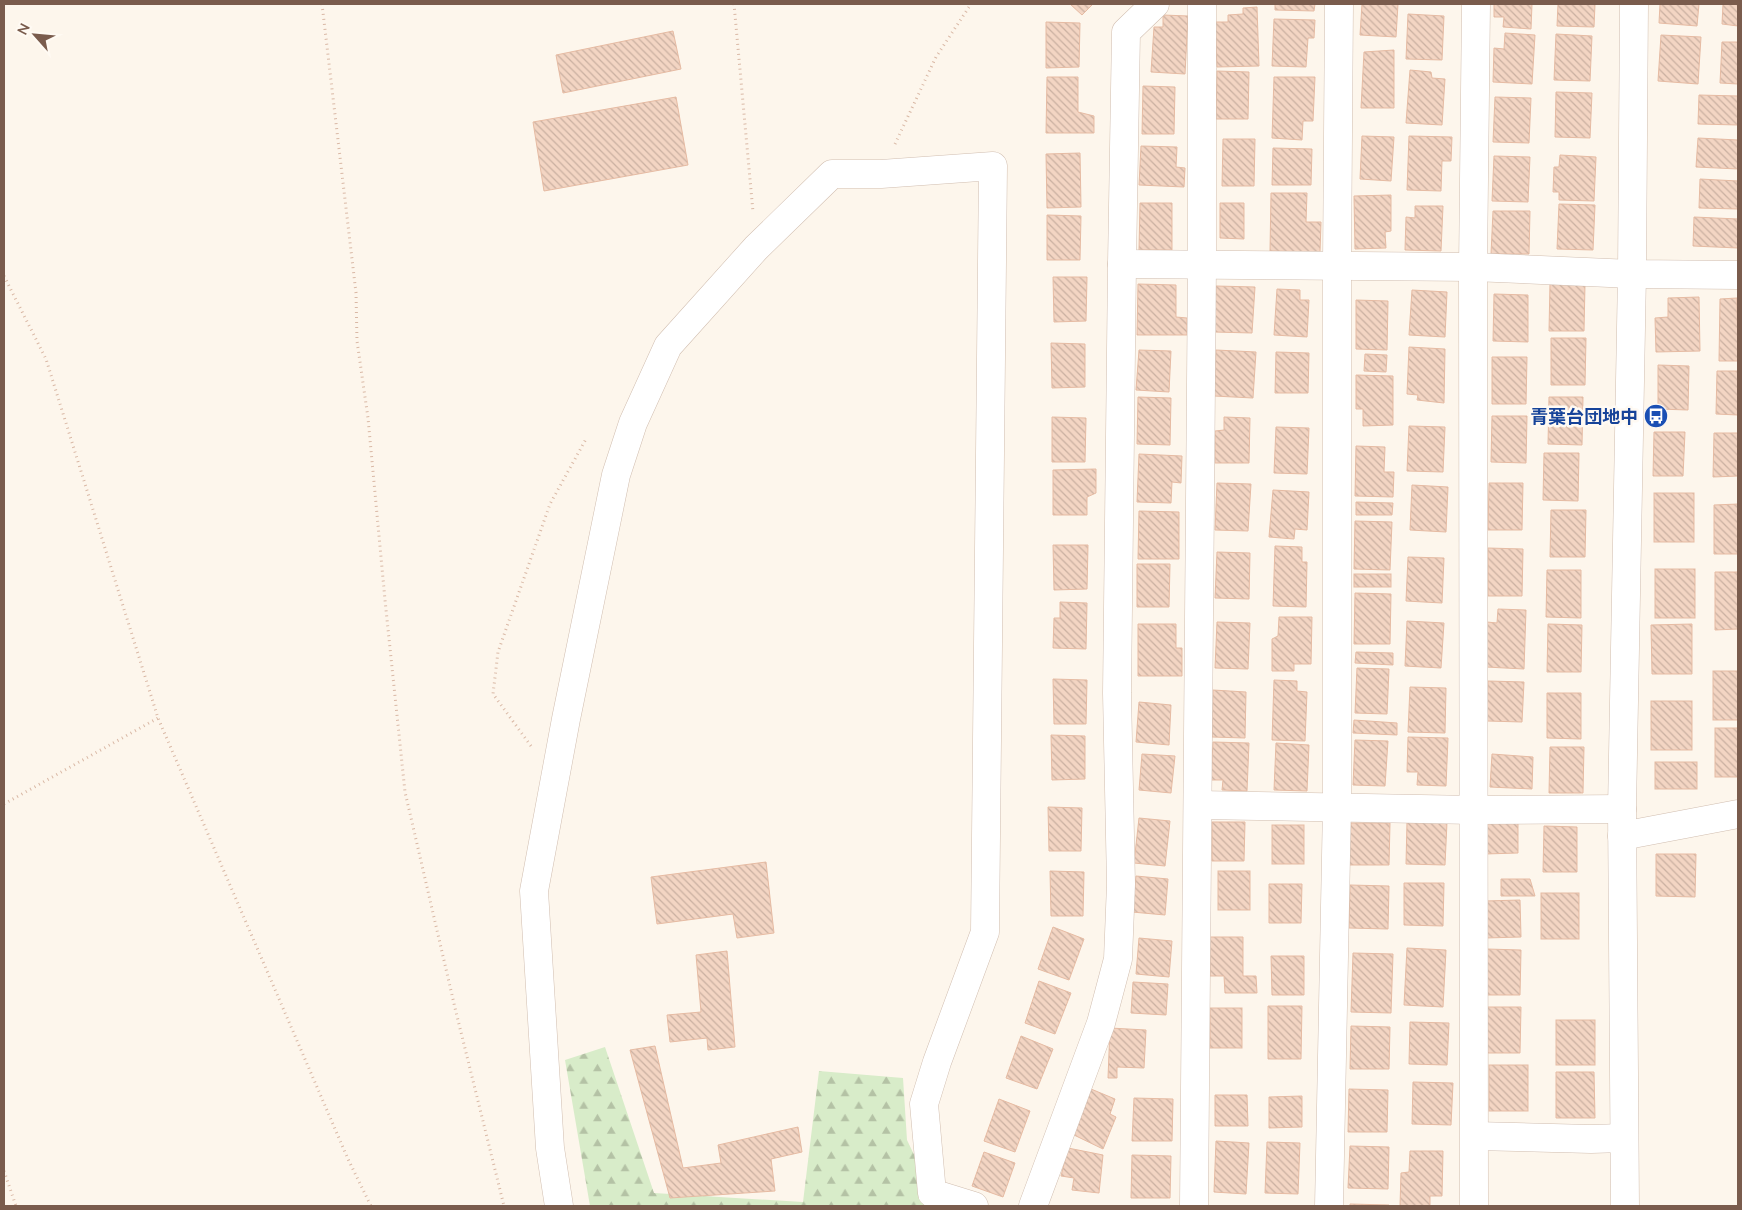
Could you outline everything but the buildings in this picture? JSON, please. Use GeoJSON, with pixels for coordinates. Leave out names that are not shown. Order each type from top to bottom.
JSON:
{"type":"FeatureCollection","features":[{"type":"Feature","properties":{"kind":"street"},"geometry":{"type":"LineString","coordinates":[[1033,1206],[1101,1023],[1118,959],[1121,884],[1117,694],[1126,32],[1155,4]]}},
{"type":"Feature","properties":{"kind":"street"},"geometry":{"type":"LineString","coordinates":[[1194,1206],[1202,265],[1202,4]]}},
{"type":"Feature","properties":{"kind":"street"},"geometry":{"type":"LineString","coordinates":[[1329,1206],[1337,806],[1339,4]]}},
{"type":"Feature","properties":{"kind":"street"},"geometry":{"type":"LineString","coordinates":[[1474,1206],[1473,267],[1476,4]]}},
{"type":"Feature","properties":{"kind":"street"},"geometry":{"type":"LineString","coordinates":[[1625,1206],[1622,809],[1632,274],[1634,4]]}},
{"type":"Feature","properties":{"kind":"street"},"geometry":{"type":"LineString","coordinates":[[559,1206],[550,1148],[534,891],[616,475],[633,423],[668,346],[756,248],[832,174],[881,174],[993,166],[985,932],[937,1062],[924,1104],[932,1192],[974,1206]]}},
{"type":"Feature","properties":{"kind":"street"},"geometry":{"type":"LineString","coordinates":[[1122,264],[1473,267],[1632,274],[1738,276]]}},
{"type":"Feature","properties":{"kind":"street"},"geometry":{"type":"LineString","coordinates":[[1198,805],[1337,806],[1475,810],[1622,809]]}},
{"type":"Feature","properties":{"kind":"street"},"geometry":{"type":"LineString","coordinates":[[1622,836],[1738,814]]}},
{"type":"Feature","properties":{"kind":"street"},"geometry":{"type":"LineString","coordinates":[[1475,1136],[1623,1138]]}},
{"type":"Feature","properties":{"kind":"path"},"geometry":{"type":"LineString","coordinates":[[322,4],[356,293],[357,341],[368,418],[406,792],[453,998],[504,1206]]}},
{"type":"Feature","properties":{"kind":"path"},"geometry":{"type":"LineString","coordinates":[[734,4],[756,248]]}},
{"type":"Feature","properties":{"kind":"path"},"geometry":{"type":"LineString","coordinates":[[881,174],[936,57],[972,4]]}},
{"type":"Feature","properties":{"kind":"path"},"geometry":{"type":"LineString","coordinates":[[4,276],[46,358],[158,718],[348,1160],[371,1206]]}},
{"type":"Feature","properties":{"kind":"path"},"geometry":{"type":"LineString","coordinates":[[555,779],[493,694],[498,652],[550,504],[586,439]]}},
{"type":"Feature","properties":{"kind":"path"},"geometry":{"type":"LineString","coordinates":[[4,804],[158,718]]}},
{"type":"Feature","properties":{"kind":"path"},"geometry":{"type":"LineString","coordinates":[[4,1171],[16,1206]]}},
{"type":"Feature","properties":{"kind":"green space"},"geometry":{"type":"Polygon","coordinates":[[[605,1047],[654,1193],[803,1202],[819,1071],[903,1078],[907,1140],[932,1192],[955,1206],[590,1206],[565,1060],[605,1047]]]}},
{"type":"Feature","properties":{"kind":"place","name":"青葉台団地中"},"geometry":{"type":"Point","coordinates":[1656,416]}}]}
